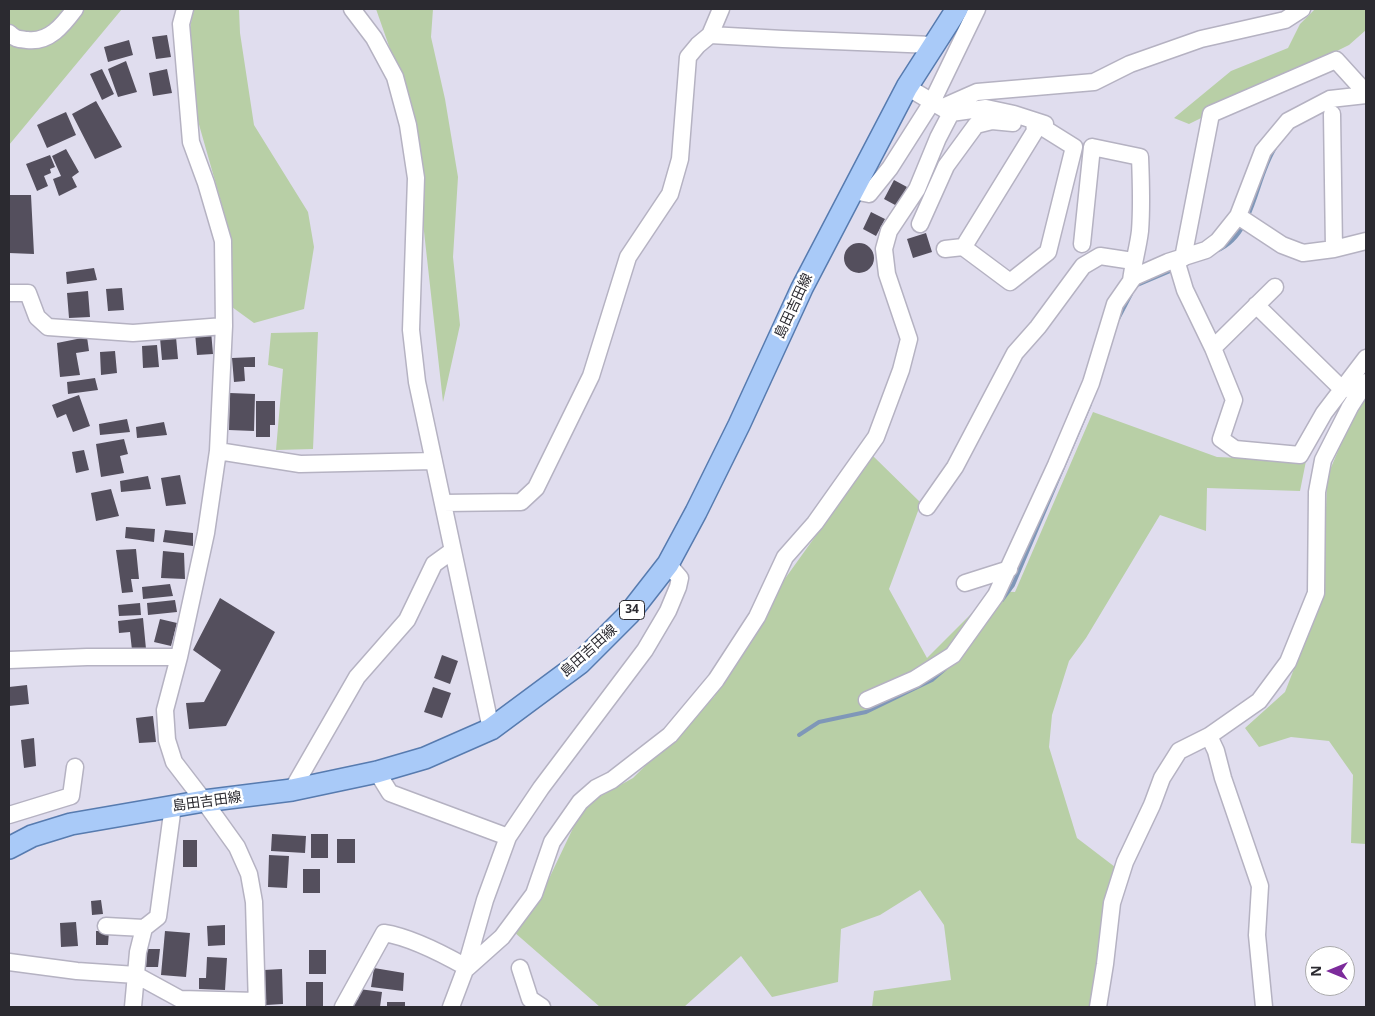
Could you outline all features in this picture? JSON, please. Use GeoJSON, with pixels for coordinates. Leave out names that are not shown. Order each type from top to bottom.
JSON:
{"type":"FeatureCollection","features":[{"type":"Feature","properties":{"kind":"main road","name":"島田吉田線"},"geometry":{"type":"LineString","coordinates":[[9,848],[32,836],[71,824],[204,801],[292,790],[377,772],[425,758],[492,728],[580,663],[629,614],[668,564],[739,425],[802,288],[933,45],[957,9]]}},
{"type":"Feature","properties":{"kind":"street"},"geometry":{"type":"LineString","coordinates":[[9,33],[15,39],[35,42],[42,40],[62,26],[75,9]]}},
{"type":"Feature","properties":{"kind":"street"},"geometry":{"type":"LineString","coordinates":[[9,962],[77,972],[136,975],[179,1003],[257,1004],[254,902],[249,874],[237,847],[174,762],[167,740],[165,710],[179,657],[206,533],[218,451],[224,326],[223,241],[206,183],[191,142],[180,24],[185,9]]}},
{"type":"Feature","properties":{"kind":"street"},"geometry":{"type":"LineString","coordinates":[[352,9],[374,38],[395,76],[408,125],[416,178],[411,330],[417,382],[452,551],[492,728]]}},
{"type":"Feature","properties":{"kind":"street"},"geometry":{"type":"LineString","coordinates":[[443,503],[522,502],[536,488],[591,376],[628,257],[670,194],[680,159],[688,57],[710,35],[721,9]]}},
{"type":"Feature","properties":{"kind":"street"},"geometry":{"type":"LineString","coordinates":[[853,191],[869,194],[938,105],[977,9]]}},
{"type":"Feature","properties":{"kind":"street"},"geometry":{"type":"LineString","coordinates":[[938,105],[977,92],[1094,82],[1130,64],[1201,39],[1285,20],[1302,9]]}},
{"type":"Feature","properties":{"kind":"street"},"geometry":{"type":"LineString","coordinates":[[710,35],[783,40],[933,45]]}},
{"type":"Feature","properties":{"kind":"street"},"geometry":{"type":"LineString","coordinates":[[1366,94],[1336,60],[1211,114],[1179,264],[1185,290],[1213,348],[1234,400],[1221,439],[1235,449],[1300,455],[1324,413],[1366,358]]}},
{"type":"Feature","properties":{"kind":"street"},"geometry":{"type":"LineString","coordinates":[[910,88],[938,105],[986,108],[1035,122],[1092,147],[1140,157],[1142,192],[1140,233],[1133,261],[1131,281]]}},
{"type":"Feature","properties":{"kind":"street"},"geometry":{"type":"LineString","coordinates":[[867,700],[915,679],[953,655],[996,595],[1091,383],[1115,304],[1131,281],[1134,278],[1179,264],[1206,250],[1218,241],[1238,216],[1263,151],[1288,121],[1330,99],[1366,94]]}},
{"type":"Feature","properties":{"kind":"street"},"geometry":{"type":"LineString","coordinates":[[466,968],[502,938],[534,894],[552,842],[580,802],[596,788],[612,780],[670,735],[716,680],[757,617],[785,557],[815,523],[876,437],[901,370],[909,339],[887,274],[884,249],[889,231],[918,190],[938,138],[938,105]]}},
{"type":"Feature","properties":{"kind":"street"},"geometry":{"type":"LineString","coordinates":[[1332,114],[1334,249]]}},
{"type":"Feature","properties":{"kind":"street"},"geometry":{"type":"LineString","coordinates":[[920,224],[946,166],[976,125],[992,121],[1024,125],[1035,122],[1074,147],[1048,252],[1010,282],[963,247],[945,249]]}},
{"type":"Feature","properties":{"kind":"street"},"geometry":{"type":"LineString","coordinates":[[963,247],[1035,130],[1035,122]]}},
{"type":"Feature","properties":{"kind":"street"},"geometry":{"type":"LineString","coordinates":[[1082,244],[1092,147]]}},
{"type":"Feature","properties":{"kind":"street"},"geometry":{"type":"LineString","coordinates":[[1238,216],[1282,245],[1303,253],[1334,249],[1366,241]]}},
{"type":"Feature","properties":{"kind":"street"},"geometry":{"type":"LineString","coordinates":[[927,507],[955,467],[1014,353],[1038,327],[1083,266],[1100,256],[1133,261]]}},
{"type":"Feature","properties":{"kind":"street"},"geometry":{"type":"LineString","coordinates":[[1213,348],[1276,287]]}},
{"type":"Feature","properties":{"kind":"street"},"geometry":{"type":"LineString","coordinates":[[9,293],[28,293],[37,317],[48,327],[133,333],[224,326]]}},
{"type":"Feature","properties":{"kind":"street"},"geometry":{"type":"LineString","coordinates":[[1256,306],[1342,390]]}},
{"type":"Feature","properties":{"kind":"street"},"geometry":{"type":"LineString","coordinates":[[1098,1007],[1112,904],[1125,862],[1152,805],[1162,778],[1179,751],[1209,736],[1259,702],[1288,662],[1316,593],[1317,492],[1323,460],[1350,407],[1366,382]]}},
{"type":"Feature","properties":{"kind":"street"},"geometry":{"type":"LineString","coordinates":[[218,451],[300,464],[434,461]]}},
{"type":"Feature","properties":{"kind":"street"},"geometry":{"type":"LineString","coordinates":[[292,790],[357,677],[407,620],[434,564],[452,551]]}},
{"type":"Feature","properties":{"kind":"street"},"geometry":{"type":"LineString","coordinates":[[450,1007],[466,968],[485,900],[508,837],[541,788],[645,650],[663,619],[678,587],[680,578],[668,564]]}},
{"type":"Feature","properties":{"kind":"street"},"geometry":{"type":"LineString","coordinates":[[965,583],[1009,569]]}},
{"type":"Feature","properties":{"kind":"street"},"geometry":{"type":"LineString","coordinates":[[9,660],[86,657],[179,657]]}},
{"type":"Feature","properties":{"kind":"street"},"geometry":{"type":"LineString","coordinates":[[1209,736],[1216,751],[1223,778],[1260,886],[1257,935],[1264,1007]]}},
{"type":"Feature","properties":{"kind":"street"},"geometry":{"type":"LineString","coordinates":[[9,815],[71,796],[75,767]]}},
{"type":"Feature","properties":{"kind":"street"},"geometry":{"type":"LineString","coordinates":[[377,772],[390,793],[508,837]]}},
{"type":"Feature","properties":{"kind":"street"},"geometry":{"type":"LineString","coordinates":[[133,1007],[138,952],[144,928],[158,917],[173,806]]}},
{"type":"Feature","properties":{"kind":"street"},"geometry":{"type":"LineString","coordinates":[[106,926],[144,928]]}},
{"type":"Feature","properties":{"kind":"street"},"geometry":{"type":"LineString","coordinates":[[343,1007],[384,933],[442,953],[466,968]]}},
{"type":"Feature","properties":{"kind":"street"},"geometry":{"type":"LineString","coordinates":[[520,968],[530,999],[542,1007]]}},
{"type":"Feature","properties":{"kind":"green space"},"geometry":{"type":"Polygon","coordinates":[[[9,9],[122,9],[9,145],[9,9]]]}},
{"type":"Feature","properties":{"kind":"green space"},"geometry":{"type":"Polygon","coordinates":[[[194,9],[239,9],[240,33],[254,125],[308,212],[314,247],[304,309],[254,323],[232,307],[229,230],[196,114],[189,32],[194,9]]]}},
{"type":"Feature","properties":{"kind":"green space"},"geometry":{"type":"Polygon","coordinates":[[[376,9],[433,9],[431,37],[445,99],[458,177],[453,257],[460,325],[443,402],[410,106],[376,9]]]}},
{"type":"Feature","properties":{"kind":"green space"},"geometry":{"type":"Polygon","coordinates":[[[1315,9],[1366,9],[1366,30],[1349,45],[1189,124],[1174,118],[1231,71],[1288,48],[1300,24],[1315,9]]]}},
{"type":"Feature","properties":{"kind":"green space"},"geometry":{"type":"Polygon","coordinates":[[[318,332],[313,449],[276,450],[283,369],[268,365],[271,333],[318,332]]]}},
{"type":"Feature","properties":{"kind":"green space"},"geometry":{"type":"Polygon","coordinates":[[[1366,395],[1366,844],[1351,843],[1353,775],[1329,741],[1291,737],[1259,747],[1245,728],[1285,692],[1320,602],[1324,569],[1327,477],[1351,420],[1366,395]]]}},
{"type":"Feature","properties":{"kind":"green space"},"geometry":{"type":"Polygon","coordinates":[[[1093,412],[1217,457],[1306,461],[1300,491],[1207,488],[1206,531],[1160,515],[1086,638],[1069,661],[1052,715],[1049,747],[1077,838],[1115,867],[1098,967],[1089,1007],[872,1007],[874,991],[951,980],[944,925],[920,890],[880,915],[841,929],[838,982],[772,997],[741,956],[684,1007],[600,1007],[514,932],[544,889],[584,805],[633,778],[714,697],[784,580],[873,456],[921,503],[889,589],[927,658],[994,591],[1015,592],[1093,412]]]}},
{"type":"Feature","properties":{"kind":"building"},"geometry":{"type":"Polygon","coordinates":[[[167,35],[171,57],[156,59],[152,37],[167,35]]]}},
{"type":"Feature","properties":{"kind":"building"},"geometry":{"type":"Polygon","coordinates":[[[129,40],[133,55],[108,62],[104,47],[129,40]]]}},
{"type":"Feature","properties":{"kind":"building"},"geometry":{"type":"Polygon","coordinates":[[[126,61],[137,92],[118,97],[108,69],[126,61]]]}},
{"type":"Feature","properties":{"kind":"building"},"geometry":{"type":"Polygon","coordinates":[[[102,69],[114,94],[102,100],[90,74],[102,69]]]}},
{"type":"Feature","properties":{"kind":"building"},"geometry":{"type":"Polygon","coordinates":[[[167,69],[172,93],[153,96],[149,73],[167,69]]]}},
{"type":"Feature","properties":{"kind":"building"},"geometry":{"type":"Polygon","coordinates":[[[96,101],[122,147],[95,159],[72,114],[96,101]]]}},
{"type":"Feature","properties":{"kind":"building"},"geometry":{"type":"Polygon","coordinates":[[[66,112],[76,135],[47,148],[37,125],[66,112]]]}},
{"type":"Feature","properties":{"kind":"building"},"geometry":{"type":"Polygon","coordinates":[[[66,149],[79,172],[72,177],[77,187],[59,196],[53,179],[61,176],[52,156],[66,149]]]}},
{"type":"Feature","properties":{"kind":"building"},"geometry":{"type":"Polygon","coordinates":[[[50,155],[55,167],[50,169],[51,173],[44,176],[48,186],[37,191],[26,164],[50,155]]]}},
{"type":"Feature","properties":{"kind":"building"},"geometry":{"type":"Polygon","coordinates":[[[894,180],[907,187],[897,206],[884,199],[894,180]]]}},
{"type":"Feature","properties":{"kind":"building"},"geometry":{"type":"Polygon","coordinates":[[[9,195],[31,195],[34,254],[9,253],[9,195]]]}},
{"type":"Feature","properties":{"kind":"building"},"geometry":{"type":"Polygon","coordinates":[[[871,212],[885,219],[876,236],[863,229],[871,212]]]}},
{"type":"Feature","properties":{"kind":"building"},"geometry":{"type":"Polygon","coordinates":[[[926,233],[932,252],[913,258],[907,239],[926,233]]]}},
{"type":"Feature","properties":{"kind":"building"},"geometry":{"type":"Polygon","coordinates":[[[859,243],[870,247],[874,258],[870,269],[859,273],[848,269],[844,258],[848,247],[859,243]]]}},
{"type":"Feature","properties":{"kind":"building"},"geometry":{"type":"Polygon","coordinates":[[[94,268],[97,280],[67,284],[66,272],[94,268]]]}},
{"type":"Feature","properties":{"kind":"building"},"geometry":{"type":"Polygon","coordinates":[[[122,288],[124,310],[108,311],[106,289],[122,288]]]}},
{"type":"Feature","properties":{"kind":"building"},"geometry":{"type":"Polygon","coordinates":[[[88,291],[90,317],[69,318],[67,293],[88,291]]]}},
{"type":"Feature","properties":{"kind":"building"},"geometry":{"type":"Polygon","coordinates":[[[211,331],[213,354],[197,355],[195,333],[211,331]]]}},
{"type":"Feature","properties":{"kind":"building"},"geometry":{"type":"Polygon","coordinates":[[[87,337],[89,351],[76,353],[80,375],[60,377],[57,343],[87,337]]]}},
{"type":"Feature","properties":{"kind":"building"},"geometry":{"type":"Polygon","coordinates":[[[176,337],[178,359],[162,360],[160,338],[176,337]]]}},
{"type":"Feature","properties":{"kind":"building"},"geometry":{"type":"Polygon","coordinates":[[[157,345],[159,367],[143,368],[142,346],[157,345]]]}},
{"type":"Feature","properties":{"kind":"building"},"geometry":{"type":"Polygon","coordinates":[[[115,351],[117,373],[101,375],[100,352],[115,351]]]}},
{"type":"Feature","properties":{"kind":"building"},"geometry":{"type":"Polygon","coordinates":[[[255,357],[255,367],[244,367],[245,381],[234,382],[232,358],[255,357]]]}},
{"type":"Feature","properties":{"kind":"building"},"geometry":{"type":"Polygon","coordinates":[[[95,378],[98,390],[68,394],[67,382],[95,378]]]}},
{"type":"Feature","properties":{"kind":"building"},"geometry":{"type":"Polygon","coordinates":[[[230,393],[255,394],[254,431],[229,430],[230,393]]]}},
{"type":"Feature","properties":{"kind":"building"},"geometry":{"type":"Polygon","coordinates":[[[79,395],[90,426],[73,432],[66,414],[57,418],[52,405],[79,395]]]}},
{"type":"Feature","properties":{"kind":"building"},"geometry":{"type":"Polygon","coordinates":[[[256,401],[275,401],[275,425],[270,425],[270,437],[256,437],[256,401]]]}},
{"type":"Feature","properties":{"kind":"building"},"geometry":{"type":"Polygon","coordinates":[[[127,419],[130,432],[100,435],[99,424],[127,419]]]}},
{"type":"Feature","properties":{"kind":"building"},"geometry":{"type":"Polygon","coordinates":[[[164,422],[167,435],[137,438],[136,427],[164,422]]]}},
{"type":"Feature","properties":{"kind":"building"},"geometry":{"type":"Polygon","coordinates":[[[124,439],[128,454],[120,456],[124,473],[101,477],[96,444],[124,439]]]}},
{"type":"Feature","properties":{"kind":"building"},"geometry":{"type":"Polygon","coordinates":[[[84,450],[89,470],[76,473],[72,452],[84,450]]]}},
{"type":"Feature","properties":{"kind":"building"},"geometry":{"type":"Polygon","coordinates":[[[180,475],[186,504],[166,506],[161,478],[180,475]]]}},
{"type":"Feature","properties":{"kind":"building"},"geometry":{"type":"Polygon","coordinates":[[[148,476],[151,489],[121,492],[120,481],[148,476]]]}},
{"type":"Feature","properties":{"kind":"building"},"geometry":{"type":"Polygon","coordinates":[[[111,489],[119,516],[96,521],[91,493],[111,489]]]}},
{"type":"Feature","properties":{"kind":"building"},"geometry":{"type":"Polygon","coordinates":[[[126,527],[155,529],[154,542],[125,538],[126,527]]]}},
{"type":"Feature","properties":{"kind":"building"},"geometry":{"type":"Polygon","coordinates":[[[165,530],[193,533],[193,546],[163,542],[165,530]]]}},
{"type":"Feature","properties":{"kind":"building"},"geometry":{"type":"Polygon","coordinates":[[[136,549],[139,579],[131,579],[133,592],[122,593],[116,550],[136,549]]]}},
{"type":"Feature","properties":{"kind":"building"},"geometry":{"type":"Polygon","coordinates":[[[163,551],[184,553],[185,579],[161,578],[163,551]]]}},
{"type":"Feature","properties":{"kind":"building"},"geometry":{"type":"Polygon","coordinates":[[[170,584],[173,596],[143,599],[142,587],[170,584]]]}},
{"type":"Feature","properties":{"kind":"building"},"geometry":{"type":"Polygon","coordinates":[[[220,598],[275,632],[226,726],[189,729],[186,703],[204,702],[221,670],[193,650],[220,598]]]}},
{"type":"Feature","properties":{"kind":"building"},"geometry":{"type":"Polygon","coordinates":[[[175,600],[177,612],[148,615],[147,603],[175,600]]]}},
{"type":"Feature","properties":{"kind":"building"},"geometry":{"type":"Polygon","coordinates":[[[140,603],[141,615],[119,616],[118,605],[140,603]]]}},
{"type":"Feature","properties":{"kind":"building"},"geometry":{"type":"Polygon","coordinates":[[[143,618],[146,649],[132,650],[130,632],[119,633],[118,621],[143,618]]]}},
{"type":"Feature","properties":{"kind":"building"},"geometry":{"type":"Polygon","coordinates":[[[160,619],[177,623],[171,646],[154,642],[160,619]]]}},
{"type":"Feature","properties":{"kind":"building"},"geometry":{"type":"Polygon","coordinates":[[[442,655],[458,661],[450,684],[434,678],[442,655]]]}},
{"type":"Feature","properties":{"kind":"building"},"geometry":{"type":"Polygon","coordinates":[[[27,685],[29,704],[9,706],[9,687],[27,685]]]}},
{"type":"Feature","properties":{"kind":"building"},"geometry":{"type":"Polygon","coordinates":[[[433,687],[451,693],[442,718],[424,712],[433,687]]]}},
{"type":"Feature","properties":{"kind":"building"},"geometry":{"type":"Polygon","coordinates":[[[153,716],[156,742],[139,743],[136,718],[153,716]]]}},
{"type":"Feature","properties":{"kind":"building"},"geometry":{"type":"Polygon","coordinates":[[[34,738],[36,766],[24,768],[21,740],[34,738]]]}},
{"type":"Feature","properties":{"kind":"building"},"geometry":{"type":"Polygon","coordinates":[[[272,834],[306,836],[305,853],[271,851],[272,834]]]}},
{"type":"Feature","properties":{"kind":"building"},"geometry":{"type":"Polygon","coordinates":[[[311,834],[328,834],[328,858],[311,858],[311,834]]]}},
{"type":"Feature","properties":{"kind":"building"},"geometry":{"type":"Polygon","coordinates":[[[337,839],[355,839],[355,863],[337,863],[337,839]]]}},
{"type":"Feature","properties":{"kind":"building"},"geometry":{"type":"Polygon","coordinates":[[[183,840],[197,840],[197,867],[183,867],[183,840]]]}},
{"type":"Feature","properties":{"kind":"building"},"geometry":{"type":"Polygon","coordinates":[[[269,855],[289,856],[287,888],[268,887],[269,855]]]}},
{"type":"Feature","properties":{"kind":"building"},"geometry":{"type":"Polygon","coordinates":[[[303,869],[320,869],[320,893],[303,893],[303,869]]]}},
{"type":"Feature","properties":{"kind":"building"},"geometry":{"type":"Polygon","coordinates":[[[101,900],[103,914],[92,915],[91,901],[101,900]]]}},
{"type":"Feature","properties":{"kind":"building"},"geometry":{"type":"Polygon","coordinates":[[[76,922],[78,946],[61,947],[60,923],[76,922]]]}},
{"type":"Feature","properties":{"kind":"building"},"geometry":{"type":"Polygon","coordinates":[[[225,925],[225,945],[208,946],[207,926],[225,925]]]}},
{"type":"Feature","properties":{"kind":"building"},"geometry":{"type":"Polygon","coordinates":[[[96,931],[109,931],[108,945],[96,945],[96,931]]]}},
{"type":"Feature","properties":{"kind":"building"},"geometry":{"type":"Polygon","coordinates":[[[165,931],[190,933],[186,977],[161,975],[165,931]]]}},
{"type":"Feature","properties":{"kind":"building"},"geometry":{"type":"Polygon","coordinates":[[[147,949],[160,949],[158,967],[146,967],[147,949]]]}},
{"type":"Feature","properties":{"kind":"building"},"geometry":{"type":"Polygon","coordinates":[[[309,950],[326,950],[326,974],[309,974],[309,950]]]}},
{"type":"Feature","properties":{"kind":"building"},"geometry":{"type":"Polygon","coordinates":[[[207,957],[227,958],[225,990],[199,989],[199,978],[206,978],[207,957]]]}},
{"type":"Feature","properties":{"kind":"building"},"geometry":{"type":"Polygon","coordinates":[[[374,968],[404,973],[403,991],[371,987],[374,968]]]}},
{"type":"Feature","properties":{"kind":"building"},"geometry":{"type":"Polygon","coordinates":[[[282,969],[283,1004],[266,1005],[264,970],[282,969]]]}},
{"type":"Feature","properties":{"kind":"building"},"geometry":{"type":"Polygon","coordinates":[[[306,982],[323,982],[323,1006],[306,1006],[306,982]]]}},
{"type":"Feature","properties":{"kind":"building"},"geometry":{"type":"Polygon","coordinates":[[[359,989],[382,992],[380,1007],[352,1007],[353,999],[358,1000],[359,989]]]}},
{"type":"Feature","properties":{"kind":"building"},"geometry":{"type":"Polygon","coordinates":[[[387,1002],[405,1002],[405,1007],[387,1007],[387,1002]]]}},
{"type":"Feature","properties":{"kind":"waterway"},"geometry":{"type":"LineString","coordinates":[[1247,218],[1275,148]]}},
{"type":"Feature","properties":{"kind":"waterway"},"geometry":{"type":"LineString","coordinates":[[1216,251],[1232,240],[1244,224]]}},
{"type":"Feature","properties":{"kind":"waterway"},"geometry":{"type":"LineString","coordinates":[[1135,286],[1175,269]]}},
{"type":"Feature","properties":{"kind":"waterway"},"geometry":{"type":"LineString","coordinates":[[1118,319],[1131,294]]}},
{"type":"Feature","properties":{"kind":"waterway"},"geometry":{"type":"LineString","coordinates":[[1002,600],[1013,585],[1090,404]]}},
{"type":"Feature","properties":{"kind":"waterway"},"geometry":{"type":"LineString","coordinates":[[799,735],[819,722],[866,712],[932,680],[945,669]]}}]}
